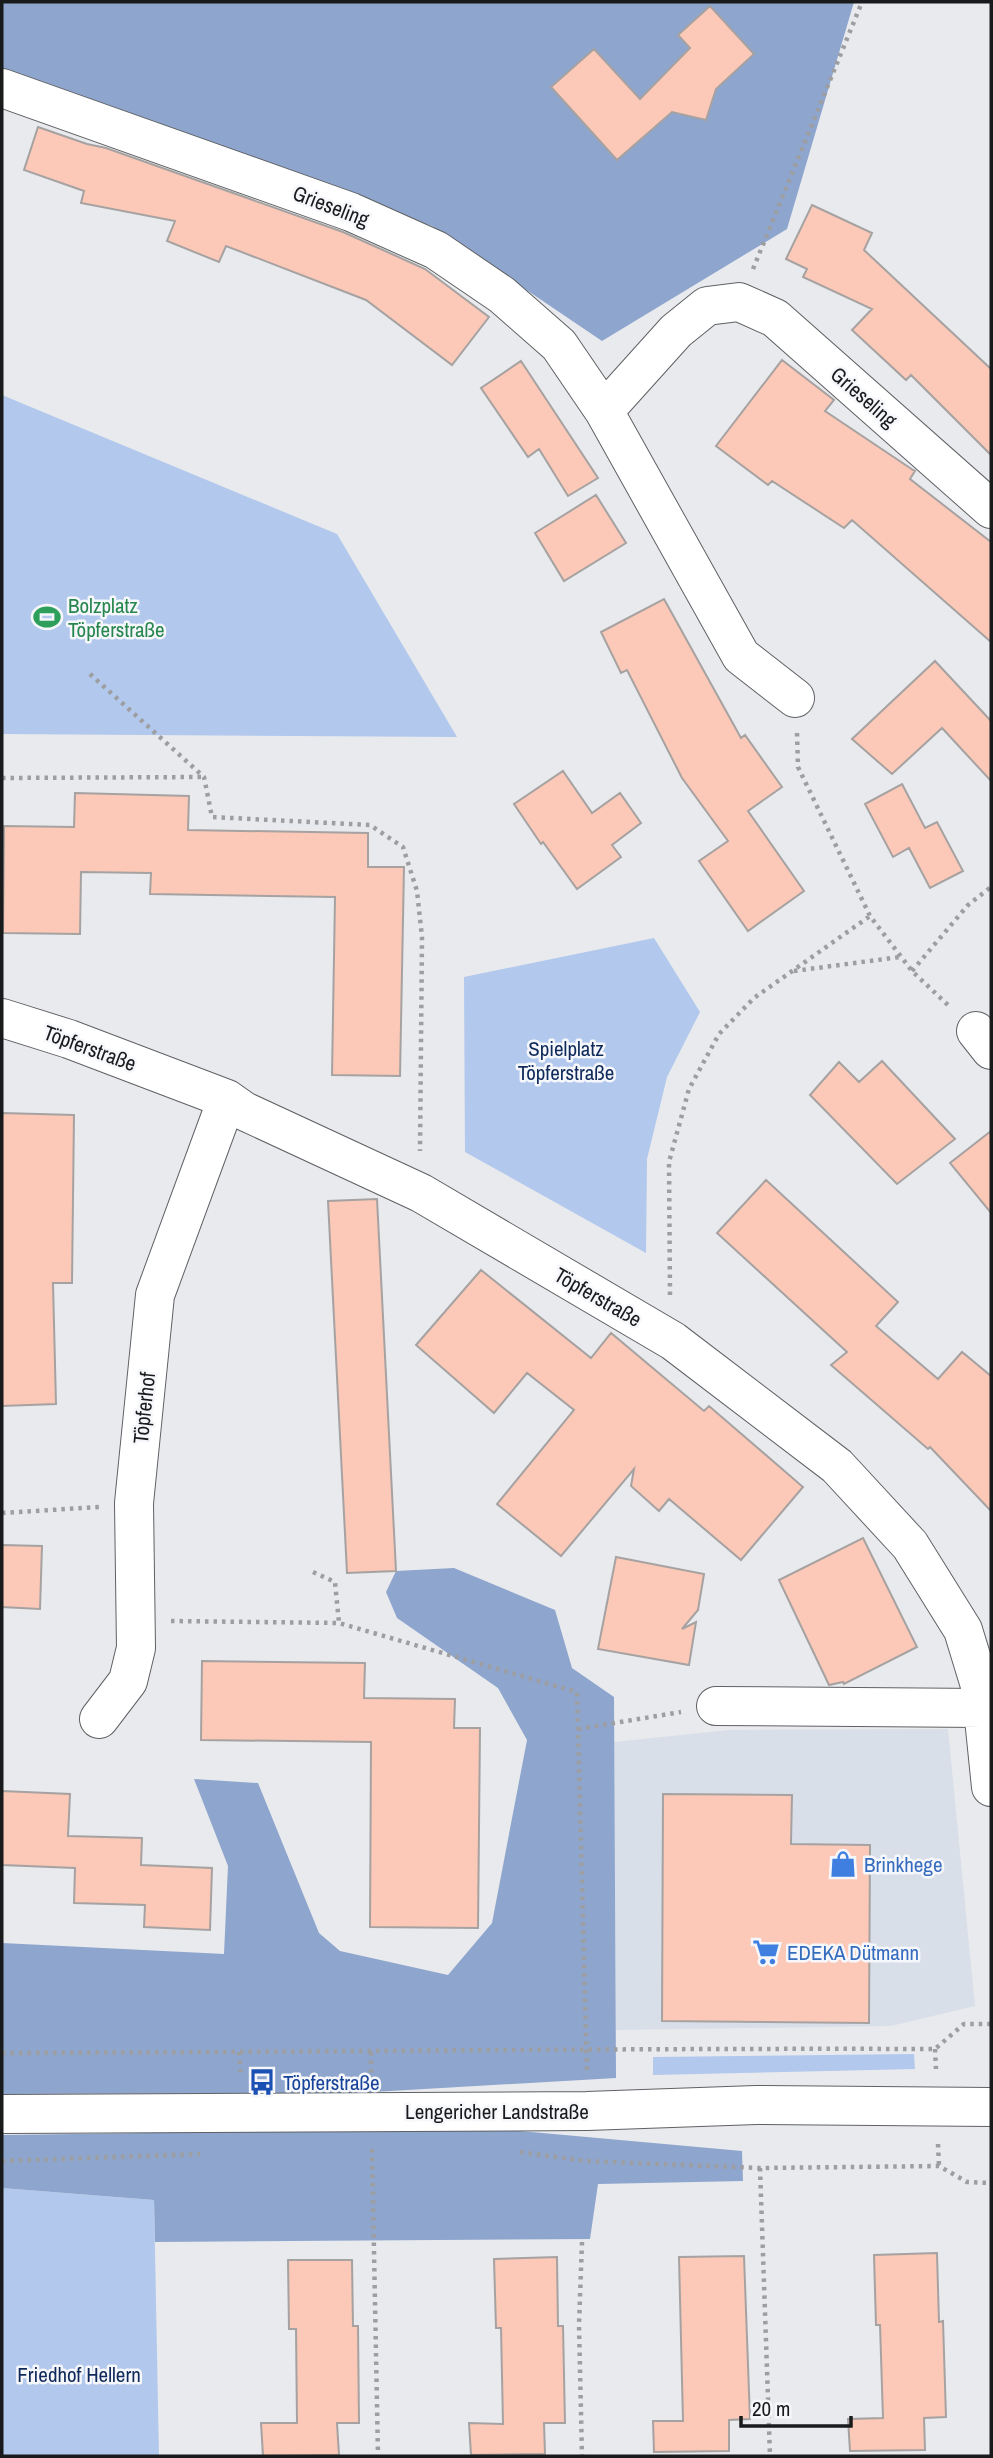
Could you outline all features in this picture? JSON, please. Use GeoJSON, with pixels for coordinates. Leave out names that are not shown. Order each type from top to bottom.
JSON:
{"type":"FeatureCollection","features":[{"type":"Feature","properties":{"kind":"street","name":"Grieseling"},"geometry":{"type":"LineString","coordinates":[[2,88],[351,212],[436,250],[502,295],[559,345],[604,411],[740,656],[795,698]]}},
{"type":"Feature","properties":{"kind":"street"},"geometry":{"type":"LineString","coordinates":[[604,411],[676,331],[707,306],[739,302]]}},
{"type":"Feature","properties":{"kind":"street","name":"Grieseling"},"geometry":{"type":"LineString","coordinates":[[739,302],[775,318],[991,509]]}},
{"type":"Feature","properties":{"kind":"street","name":"Töpferstraße"},"geometry":{"type":"LineString","coordinates":[[2,1018],[69,1039],[227,1099],[244,1111],[421,1193],[673,1341],[838,1466],[910,1545],[977,1625],[991,1787]]}},
{"type":"Feature","properties":{"kind":"street","name":"Töpferhof"},"geometry":{"type":"LineString","coordinates":[[99,1719],[128,1681],[136,1648],[134,1503],[155,1295],[227,1099]]}},
{"type":"Feature","properties":{"kind":"street"},"geometry":{"type":"LineString","coordinates":[[716,1706],[983,1708]]}},
{"type":"Feature","properties":{"kind":"street","name":"Lengericher Landstraße"},"geometry":{"type":"LineString","coordinates":[[2,2113],[587,2111],[756,2105],[991,2107]]}},
{"type":"Feature","properties":{"kind":"path"},"geometry":{"type":"LineString","coordinates":[[739,302],[862,2]]}},
{"type":"Feature","properties":{"kind":"path"},"geometry":{"type":"LineString","coordinates":[[90,674],[204,777],[212,817],[370,825],[403,847],[417,891],[422,937],[421,1193]]}},
{"type":"Feature","properties":{"kind":"path"},"geometry":{"type":"LineString","coordinates":[[795,698],[798,767],[870,916],[912,971],[984,1041]]}},
{"type":"Feature","properties":{"kind":"path"},"geometry":{"type":"LineString","coordinates":[[2,778],[204,777]]}},
{"type":"Feature","properties":{"kind":"path"},"geometry":{"type":"LineString","coordinates":[[912,971],[968,905],[991,887]]}},
{"type":"Feature","properties":{"kind":"path"},"geometry":{"type":"LineString","coordinates":[[673,1341],[669,1282],[670,1162],[689,1089],[719,1034],[754,998],[870,916]]}},
{"type":"Feature","properties":{"kind":"path"},"geometry":{"type":"LineString","coordinates":[[793,971],[901,957]]}},
{"type":"Feature","properties":{"kind":"path"},"geometry":{"type":"LineString","coordinates":[[2,1513],[134,1503]]}},
{"type":"Feature","properties":{"kind":"path"},"geometry":{"type":"LineString","coordinates":[[313,1572],[335,1582],[339,1623]]}},
{"type":"Feature","properties":{"kind":"path"},"geometry":{"type":"LineString","coordinates":[[136,1621],[339,1623],[577,1692],[587,2111]]}},
{"type":"Feature","properties":{"kind":"path"},"geometry":{"type":"LineString","coordinates":[[578,1729],[716,1706]]}},
{"type":"Feature","properties":{"kind":"path"},"geometry":{"type":"LineString","coordinates":[[2,2053],[935,2049],[964,2024],[991,2024]]}},
{"type":"Feature","properties":{"kind":"path"},"geometry":{"type":"LineString","coordinates":[[239,2052],[241,2082]]}},
{"type":"Feature","properties":{"kind":"path"},"geometry":{"type":"LineString","coordinates":[[371,2052],[372,2112]]}},
{"type":"Feature","properties":{"kind":"path"},"geometry":{"type":"LineString","coordinates":[[359,2148],[372,2148],[378,2456]]}},
{"type":"Feature","properties":{"kind":"path"},"geometry":{"type":"LineString","coordinates":[[512,2151],[585,2161],[760,2168],[939,2166],[967,2182],[991,2183]]}},
{"type":"Feature","properties":{"kind":"path"},"geometry":{"type":"LineString","coordinates":[[2,2161],[208,2154]]}},
{"type":"Feature","properties":{"kind":"path"},"geometry":{"type":"LineString","coordinates":[[760,2168],[770,2456]]}},
{"type":"Feature","properties":{"kind":"path"},"geometry":{"type":"LineString","coordinates":[[582,2242],[579,2325],[582,2456]]}},
{"type":"Feature","properties":{"kind":"shaded area"},"geometry":{"type":"Polygon","coordinates":[[[2,2],[854,2],[787,229],[602,341],[432,226],[2,86],[2,2]]]}},
{"type":"Feature","properties":{"kind":"shaded area"},"geometry":{"type":"Polygon","coordinates":[[[454,1568],[555,1610],[572,1668],[614,1697],[616,2078],[356,2093],[2,2094],[2,1943],[224,1954],[228,1866],[194,1779],[258,1783],[319,1933],[340,1951],[448,1975],[492,1923],[527,1740],[498,1688],[397,1618],[386,1592],[396,1571],[454,1568]]]}},
{"type":"Feature","properties":{"kind":"shaded area"},"geometry":{"type":"Polygon","coordinates":[[[948,1729],[975,2006],[891,2026],[616,2030],[614,1742],[729,1730],[948,1729]]]}},
{"type":"Feature","properties":{"kind":"shaded area"},"geometry":{"type":"Polygon","coordinates":[[[509,2130],[742,2151],[743,2181],[598,2184],[590,2239],[155,2242],[154,2200],[2,2188],[2,2135],[509,2130]]]}},
{"type":"Feature","properties":{"kind":"green space"},"geometry":{"type":"Polygon","coordinates":[[[2,395],[337,534],[457,737],[2,734],[2,395]]]}},
{"type":"Feature","properties":{"kind":"green space","name":"Spielplatz Töpferstraße"},"geometry":{"type":"Polygon","coordinates":[[[654,938],[700,1012],[667,1077],[647,1159],[646,1253],[465,1152],[464,977],[654,938]]]}},
{"type":"Feature","properties":{"kind":"green space"},"geometry":{"type":"Polygon","coordinates":[[[914,2054],[915,2069],[653,2075],[653,2057],[914,2054]]]}},
{"type":"Feature","properties":{"kind":"green space","name":"Friedhof Hellern"},"geometry":{"type":"Polygon","coordinates":[[[2,2188],[154,2200],[159,2456],[2,2456],[2,2188]]]}},
{"type":"Feature","properties":{"kind":"building"},"geometry":{"type":"Polygon","coordinates":[[[710,6],[754,54],[716,89],[706,120],[672,112],[617,160],[551,87],[594,49],[640,99],[690,48],[678,35],[710,6]]]}},
{"type":"Feature","properties":{"kind":"building"},"geometry":{"type":"Polygon","coordinates":[[[38,127],[106,148],[343,232],[425,269],[489,317],[452,365],[366,300],[226,246],[219,262],[167,241],[175,221],[81,203],[84,191],[24,170],[38,127]]]}},
{"type":"Feature","properties":{"kind":"building"},"geometry":{"type":"Polygon","coordinates":[[[812,205],[872,233],[864,250],[991,369],[991,455],[911,375],[906,380],[852,330],[872,309],[803,277],[807,269],[786,259],[812,205]]]}},
{"type":"Feature","properties":{"kind":"building"},"geometry":{"type":"Polygon","coordinates":[[[782,360],[834,400],[825,411],[915,471],[910,479],[991,542],[991,642],[852,520],[844,528],[772,481],[768,485],[716,446],[782,360]]]}},
{"type":"Feature","properties":{"kind":"building"},"geometry":{"type":"Polygon","coordinates":[[[521,361],[598,478],[568,496],[539,449],[528,457],[481,388],[521,361]]]}},
{"type":"Feature","properties":{"kind":"building"},"geometry":{"type":"Polygon","coordinates":[[[596,495],[626,543],[564,581],[535,533],[596,495]]]}},
{"type":"Feature","properties":{"kind":"building"},"geometry":{"type":"Polygon","coordinates":[[[664,599],[741,738],[745,735],[782,787],[748,811],[804,891],[748,931],[699,861],[728,841],[682,778],[627,670],[621,673],[601,632],[664,599]]]}},
{"type":"Feature","properties":{"kind":"building"},"geometry":{"type":"Polygon","coordinates":[[[935,661],[991,721],[991,781],[942,728],[892,774],[852,739],[935,661]]]}},
{"type":"Feature","properties":{"kind":"building"},"geometry":{"type":"Polygon","coordinates":[[[563,771],[592,813],[620,793],[641,823],[612,845],[621,857],[577,889],[543,842],[541,844],[514,804],[563,771]]]}},
{"type":"Feature","properties":{"kind":"building"},"geometry":{"type":"Polygon","coordinates":[[[902,784],[925,828],[937,822],[963,871],[930,888],[909,848],[893,857],[865,804],[902,784]]]}},
{"type":"Feature","properties":{"kind":"building"},"geometry":{"type":"Polygon","coordinates":[[[75,793],[189,796],[188,830],[368,833],[368,867],[404,867],[400,1076],[332,1075],[335,897],[150,894],[151,873],[81,872],[80,934],[3,933],[4,826],[74,827],[75,793]]]}},
{"type":"Feature","properties":{"kind":"building"},"geometry":{"type":"Polygon","coordinates":[[[882,1061],[955,1139],[897,1184],[810,1095],[839,1062],[859,1082],[882,1061]]]}},
{"type":"Feature","properties":{"kind":"building"},"geometry":{"type":"Polygon","coordinates":[[[2,1113],[74,1115],[72,1283],[53,1283],[56,1404],[2,1406],[2,1113]]]}},
{"type":"Feature","properties":{"kind":"building"},"geometry":{"type":"Polygon","coordinates":[[[991,1131],[991,1213],[950,1163],[991,1131]]]}},
{"type":"Feature","properties":{"kind":"building"},"geometry":{"type":"Polygon","coordinates":[[[766,1180],[898,1302],[876,1326],[938,1379],[962,1352],[991,1376],[991,1511],[930,1447],[928,1449],[831,1365],[847,1352],[717,1233],[766,1180]]]}},
{"type":"Feature","properties":{"kind":"building"},"geometry":{"type":"Polygon","coordinates":[[[377,1199],[396,1571],[347,1573],[328,1201],[377,1199]]]}},
{"type":"Feature","properties":{"kind":"building"},"geometry":{"type":"Polygon","coordinates":[[[481,1270],[591,1358],[611,1333],[704,1411],[709,1406],[803,1487],[741,1560],[669,1499],[659,1511],[631,1486],[634,1469],[561,1556],[497,1504],[574,1410],[527,1373],[494,1413],[416,1345],[481,1270]]]}},
{"type":"Feature","properties":{"kind":"building"},"geometry":{"type":"Polygon","coordinates":[[[863,1538],[917,1647],[844,1684],[829,1685],[779,1580],[863,1538]]]}},
{"type":"Feature","properties":{"kind":"building"},"geometry":{"type":"Polygon","coordinates":[[[2,1545],[42,1546],[40,1609],[2,1607],[2,1545]]]}},
{"type":"Feature","properties":{"kind":"building"},"geometry":{"type":"Polygon","coordinates":[[[616,1557],[704,1574],[698,1610],[682,1629],[696,1622],[689,1665],[598,1649],[616,1557]]]}},
{"type":"Feature","properties":{"kind":"building"},"geometry":{"type":"Polygon","coordinates":[[[202,1661],[365,1663],[364,1698],[455,1699],[454,1728],[480,1728],[478,1928],[370,1927],[371,1742],[201,1740],[202,1661]]]}},
{"type":"Feature","properties":{"kind":"building"},"geometry":{"type":"Polygon","coordinates":[[[2,1791],[70,1794],[68,1836],[142,1838],[141,1865],[212,1868],[210,1930],[144,1927],[145,1905],[74,1903],[75,1868],[2,1865],[2,1791]]]}},
{"type":"Feature","properties":{"kind":"building","name":"EDEKA Dütmann"},"geometry":{"type":"Polygon","coordinates":[[[663,1794],[792,1795],[791,1844],[870,1845],[869,2023],[662,2021],[663,1794]]]}},
{"type":"Feature","properties":{"kind":"building"},"geometry":{"type":"Polygon","coordinates":[[[937,2253],[939,2322],[943,2321],[946,2417],[924,2418],[925,2450],[850,2451],[848,2419],[883,2418],[880,2325],[876,2325],[874,2255],[937,2253]]]}},
{"type":"Feature","properties":{"kind":"building"},"geometry":{"type":"Polygon","coordinates":[[[744,2256],[750,2419],[729,2420],[729,2451],[654,2452],[653,2421],[683,2421],[679,2257],[744,2256]]]}},
{"type":"Feature","properties":{"kind":"building"},"geometry":{"type":"Polygon","coordinates":[[[557,2257],[558,2326],[563,2326],[565,2423],[544,2423],[545,2454],[471,2455],[469,2423],[503,2424],[501,2328],[496,2328],[494,2259],[557,2257]]]}},
{"type":"Feature","properties":{"kind":"building"},"geometry":{"type":"Polygon","coordinates":[[[288,2260],[352,2260],[353,2326],[358,2326],[359,2423],[337,2423],[339,2455],[263,2456],[261,2423],[297,2423],[296,2329],[289,2329],[288,2260]]]}},
{"type":"Feature","properties":{"kind":"place","name":"Bolzplatz Töpferstraße"},"geometry":{"type":"Point","coordinates":[47,617]}},
{"type":"Feature","properties":{"kind":"place","name":"Brinkhege"},"geometry":{"type":"Point","coordinates":[843,1864]}},
{"type":"Feature","properties":{"kind":"place","name":"EDEKA Dütmann"},"geometry":{"type":"Point","coordinates":[766,1952]}},
{"type":"Feature","properties":{"kind":"place","name":"Töpferstraße"},"geometry":{"type":"Point","coordinates":[262,2082]}}]}
